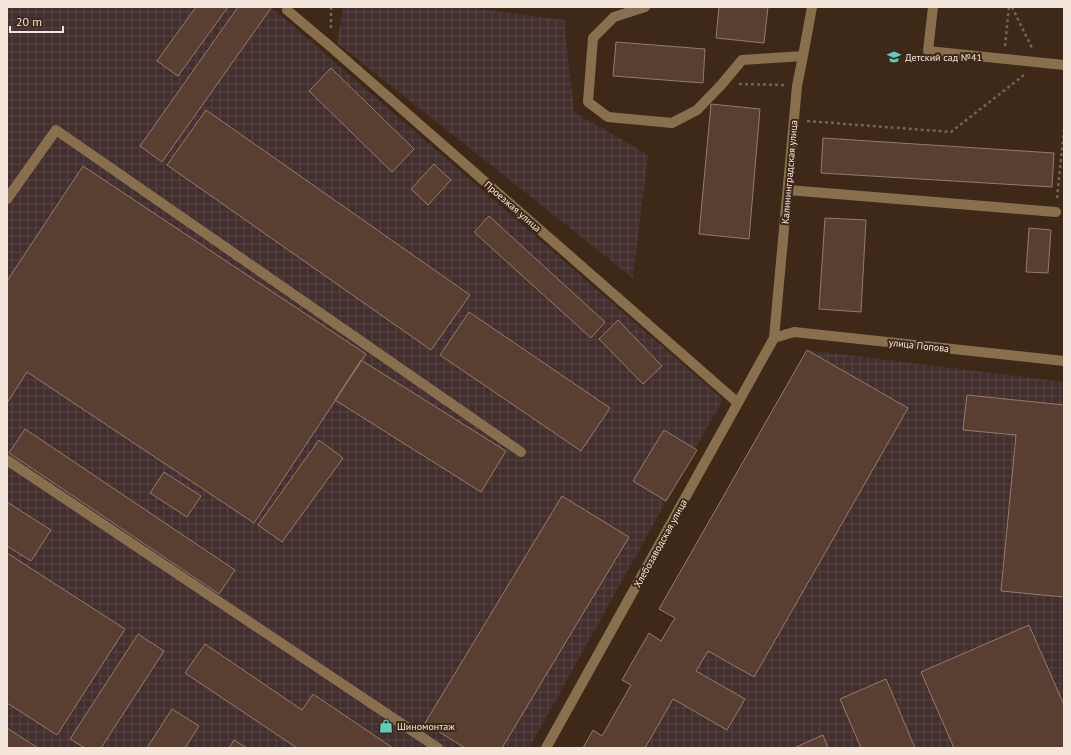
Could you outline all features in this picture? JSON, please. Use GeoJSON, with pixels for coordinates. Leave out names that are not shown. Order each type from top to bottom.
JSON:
{"type":"FeatureCollection","features":[{"type":"Feature","properties":{"kind":"street"},"geometry":{"type":"LineString","coordinates":[[645,7],[614,17],[593,38],[588,102],[608,117],[672,123],[697,110],[742,60],[803,56]]}},
{"type":"Feature","properties":{"kind":"street","name":"Калининградская улица"},"geometry":{"type":"LineString","coordinates":[[774,338],[796,86],[812,7]]}},
{"type":"Feature","properties":{"kind":"street"},"geometry":{"type":"LineString","coordinates":[[933,7],[928,51],[1064,65]]}},
{"type":"Feature","properties":{"kind":"street","name":"Проезжая улица"},"geometry":{"type":"LineString","coordinates":[[286,10],[337,52],[738,403]]}},
{"type":"Feature","properties":{"kind":"street"},"geometry":{"type":"LineString","coordinates":[[7,200],[56,130],[521,452]]}},
{"type":"Feature","properties":{"kind":"street"},"geometry":{"type":"LineString","coordinates":[[788,190],[1056,212]]}},
{"type":"Feature","properties":{"kind":"street","name":"улица Попова"},"geometry":{"type":"LineString","coordinates":[[774,338],[794,332],[1064,361]]}},
{"type":"Feature","properties":{"kind":"street","name":"Хлебозаводская улица"},"geometry":{"type":"LineString","coordinates":[[546,748],[774,338]]}},
{"type":"Feature","properties":{"kind":"street"},"geometry":{"type":"LineString","coordinates":[[7,460],[438,748]]}},
{"type":"Feature","properties":{"kind":"path"},"geometry":{"type":"LineString","coordinates":[[1004,59],[1010,7]]}},
{"type":"Feature","properties":{"kind":"path"},"geometry":{"type":"LineString","coordinates":[[794,120],[951,132],[1040,62],[1010,7]]}},
{"type":"Feature","properties":{"kind":"path"},"geometry":{"type":"LineString","coordinates":[[722,84],[796,86]]}},
{"type":"Feature","properties":{"kind":"path"},"geometry":{"type":"LineString","coordinates":[[1056,212],[1064,130]]}},
{"type":"Feature","properties":{"kind":"shaded area"},"geometry":{"type":"Polygon","coordinates":[[[7,7],[271,7],[723,399],[529,748],[7,748],[7,7]]]}},
{"type":"Feature","properties":{"kind":"shaded area"},"geometry":{"type":"Polygon","coordinates":[[[343,7],[464,7],[564,20],[574,112],[648,155],[633,278],[337,43],[343,7]]]}},
{"type":"Feature","properties":{"kind":"shaded area"},"geometry":{"type":"Polygon","coordinates":[[[807,350],[1064,382],[1064,748],[583,748],[593,730],[603,736],[631,685],[622,680],[649,633],[661,641],[675,618],[659,609],[807,350]]]}},
{"type":"Feature","properties":{"kind":"building"},"geometry":{"type":"Polygon","coordinates":[[[196,7],[228,7],[178,76],[157,61],[196,7]]]}},
{"type":"Feature","properties":{"kind":"building"},"geometry":{"type":"Polygon","coordinates":[[[238,7],[271,8],[162,162],[140,146],[238,7]]]}},
{"type":"Feature","properties":{"kind":"building"},"geometry":{"type":"Polygon","coordinates":[[[719,7],[768,7],[764,43],[716,38],[719,7]]]}},
{"type":"Feature","properties":{"kind":"building"},"geometry":{"type":"Polygon","coordinates":[[[616,42],[705,49],[703,83],[613,76],[616,42]]]}},
{"type":"Feature","properties":{"kind":"building"},"geometry":{"type":"Polygon","coordinates":[[[331,68],[414,149],[392,172],[309,91],[331,68]]]}},
{"type":"Feature","properties":{"kind":"building"},"geometry":{"type":"Polygon","coordinates":[[[711,104],[760,109],[749,239],[699,234],[711,104]]]}},
{"type":"Feature","properties":{"kind":"building"},"geometry":{"type":"Polygon","coordinates":[[[206,110],[470,295],[431,350],[167,165],[206,110]]]}},
{"type":"Feature","properties":{"kind":"building"},"geometry":{"type":"Polygon","coordinates":[[[823,138],[1054,153],[1052,187],[821,173],[823,138]]]}},
{"type":"Feature","properties":{"kind":"building"},"geometry":{"type":"Polygon","coordinates":[[[434,164],[451,180],[428,205],[411,189],[434,164]]]}},
{"type":"Feature","properties":{"kind":"building"},"geometry":{"type":"Polygon","coordinates":[[[83,166],[366,354],[254,523],[27,372],[7,403],[7,281],[83,166]]]}},
{"type":"Feature","properties":{"kind":"building"},"geometry":{"type":"Polygon","coordinates":[[[489,216],[605,322],[591,338],[474,232],[489,216]]]}},
{"type":"Feature","properties":{"kind":"building"},"geometry":{"type":"Polygon","coordinates":[[[825,218],[866,220],[861,312],[819,309],[825,218]]]}},
{"type":"Feature","properties":{"kind":"building"},"geometry":{"type":"Polygon","coordinates":[[[1029,228],[1051,230],[1048,273],[1026,272],[1029,228]]]}},
{"type":"Feature","properties":{"kind":"building"},"geometry":{"type":"Polygon","coordinates":[[[469,312],[610,408],[581,451],[440,355],[469,312]]]}},
{"type":"Feature","properties":{"kind":"building"},"geometry":{"type":"Polygon","coordinates":[[[618,320],[662,366],[643,384],[599,339],[618,320]]]}},
{"type":"Feature","properties":{"kind":"building"},"geometry":{"type":"Polygon","coordinates":[[[807,350],[908,408],[754,677],[708,651],[696,671],[745,699],[727,730],[673,699],[645,748],[583,748],[593,730],[602,736],[631,685],[622,680],[649,633],[661,641],[675,618],[659,609],[807,350]]]}},
{"type":"Feature","properties":{"kind":"building"},"geometry":{"type":"Polygon","coordinates":[[[361,360],[506,451],[481,492],[335,400],[361,360]]]}},
{"type":"Feature","properties":{"kind":"building"},"geometry":{"type":"Polygon","coordinates":[[[967,395],[1064,405],[1064,597],[1001,591],[1016,435],[963,430],[967,395]]]}},
{"type":"Feature","properties":{"kind":"building"},"geometry":{"type":"Polygon","coordinates":[[[25,429],[235,570],[219,594],[9,453],[25,429]]]}},
{"type":"Feature","properties":{"kind":"building"},"geometry":{"type":"Polygon","coordinates":[[[664,430],[697,450],[666,501],[633,481],[664,430]]]}},
{"type":"Feature","properties":{"kind":"building"},"geometry":{"type":"Polygon","coordinates":[[[319,440],[343,458],[282,542],[258,525],[319,440]]]}},
{"type":"Feature","properties":{"kind":"building"},"geometry":{"type":"Polygon","coordinates":[[[164,472],[201,496],[187,517],[150,493],[164,472]]]}},
{"type":"Feature","properties":{"kind":"building"},"geometry":{"type":"Polygon","coordinates":[[[562,496],[629,537],[502,748],[465,748],[425,723],[562,496]]]}},
{"type":"Feature","properties":{"kind":"building"},"geometry":{"type":"Polygon","coordinates":[[[7,502],[51,530],[31,561],[7,546],[7,502]]]}},
{"type":"Feature","properties":{"kind":"building"},"geometry":{"type":"Polygon","coordinates":[[[7,553],[125,629],[57,735],[7,703],[7,553]]]}},
{"type":"Feature","properties":{"kind":"building"},"geometry":{"type":"Polygon","coordinates":[[[1029,625],[1064,705],[1064,748],[954,748],[921,672],[1029,625]]]}},
{"type":"Feature","properties":{"kind":"building"},"geometry":{"type":"Polygon","coordinates":[[[138,634],[164,651],[101,748],[85,748],[70,739],[138,634]]]}},
{"type":"Feature","properties":{"kind":"building"},"geometry":{"type":"Polygon","coordinates":[[[205,644],[302,710],[313,694],[393,748],[297,748],[185,673],[205,644]]]}},
{"type":"Feature","properties":{"kind":"building"},"geometry":{"type":"Polygon","coordinates":[[[886,679],[915,748],[861,748],[840,699],[886,679]]]}},
{"type":"Feature","properties":{"kind":"building"},"geometry":{"type":"Polygon","coordinates":[[[172,709],[199,726],[185,748],[147,748],[172,709]]]}},
{"type":"Feature","properties":{"kind":"building"},"geometry":{"type":"Polygon","coordinates":[[[7,728],[38,748],[7,748],[7,728]]]}},
{"type":"Feature","properties":{"kind":"building"},"geometry":{"type":"Polygon","coordinates":[[[823,735],[828,748],[794,748],[823,735]]]}},
{"type":"Feature","properties":{"kind":"building"},"geometry":{"type":"Polygon","coordinates":[[[234,740],[247,748],[229,748],[234,740]]]}},
{"type":"Feature","properties":{"kind":"place","name":"Детский сад №41"},"geometry":{"type":"Point","coordinates":[894,57]}},
{"type":"Feature","properties":{"kind":"place","name":"Шиномонтаж"},"geometry":{"type":"Point","coordinates":[386,726]}}]}
